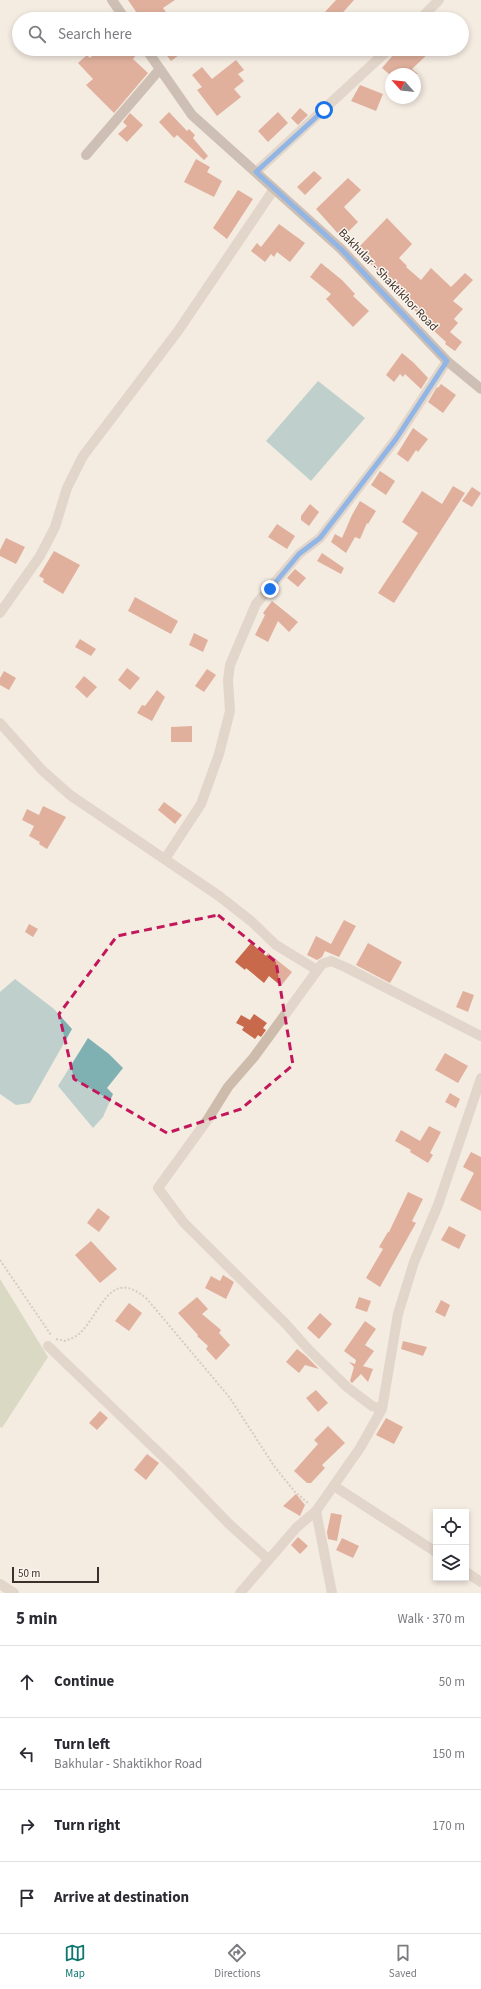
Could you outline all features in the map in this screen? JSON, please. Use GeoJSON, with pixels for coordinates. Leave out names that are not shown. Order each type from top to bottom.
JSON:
{"type":"FeatureCollection","features":[{"type":"Feature","properties":{"kind":"street"},"geometry":{"type":"LineString","coordinates":[[112,0],[120,12]]}},
{"type":"Feature","properties":{"kind":"street"},"geometry":{"type":"LineString","coordinates":[[427,12],[439,0]]}},
{"type":"Feature","properties":{"kind":"street","name":"Bakhular - Shaktikhor Road"},"geometry":{"type":"LineString","coordinates":[[151,56],[192,114],[341,249],[447,361],[481,389]]}},
{"type":"Feature","properties":{"kind":"street"},"geometry":{"type":"LineString","coordinates":[[256,172],[380,56]]}},
{"type":"Feature","properties":{"kind":"street"},"geometry":{"type":"LineString","coordinates":[[86,155],[160,69]]}},
{"type":"Feature","properties":{"kind":"street"},"geometry":{"type":"LineString","coordinates":[[0,614],[36,562],[52,533],[67,488],[83,456],[178,331],[274,189]]}},
{"type":"Feature","properties":{"kind":"street"},"geometry":{"type":"LineString","coordinates":[[165,859],[201,804],[219,754],[230,711],[228,680],[230,665],[256,604],[299,554],[325,531],[396,439],[447,361]]}},
{"type":"Feature","properties":{"kind":"street"},"geometry":{"type":"LineString","coordinates":[[0,723],[42,770],[70,795],[165,859],[251,921],[276,945],[317,970]]}},
{"type":"Feature","properties":{"kind":"street"},"geometry":{"type":"LineString","coordinates":[[382,1409],[372,1406],[347,1387],[309,1350],[285,1323],[184,1223],[158,1188],[208,1119],[228,1087],[254,1056],[322,964],[331,961],[481,1036]]}},
{"type":"Feature","properties":{"kind":"street"},"geometry":{"type":"LineString","coordinates":[[240,1593],[297,1527],[316,1511],[360,1448],[382,1409],[398,1314],[414,1262],[438,1204],[481,1078]]}},
{"type":"Feature","properties":{"kind":"street"},"geometry":{"type":"LineString","coordinates":[[48,1346],[178,1471],[228,1523],[268,1559]]}},
{"type":"Feature","properties":{"kind":"street"},"geometry":{"type":"LineString","coordinates":[[334,1486],[433,1550]]}},
{"type":"Feature","properties":{"kind":"street"},"geometry":{"type":"LineString","coordinates":[[316,1511],[332,1593]]}},
{"type":"Feature","properties":{"kind":"street"},"geometry":{"type":"LineString","coordinates":[[469,1574],[481,1582]]}},
{"type":"Feature","properties":{"kind":"street"},"geometry":{"type":"LineString","coordinates":[[0,1584],[14,1593]]}},
{"type":"Feature","properties":{"kind":"path"},"geometry":{"type":"LineString","coordinates":[[0,1260],[53,1338],[65,1341],[79,1334],[108,1294],[119,1288],[129,1287],[138,1291],[147,1299],[230,1398],[274,1466],[295,1492],[316,1511]]}},
{"type":"Feature","properties":{"kind":"highlighted area"},"geometry":{"type":"Polygon","coordinates":[[[218,915],[276,962],[293,1065],[241,1109],[167,1133],[74,1079],[59,1014],[117,936],[218,915]]]}},
{"type":"Feature","properties":{"kind":"green space"},"geometry":{"type":"Polygon","coordinates":[[[0,1279],[48,1357],[2,1428],[0,1427],[0,1279]]]}},
{"type":"Feature","properties":{"kind":"water"},"geometry":{"type":"Polygon","coordinates":[[[318,381],[365,418],[311,481],[266,441],[318,381]]]}},
{"type":"Feature","properties":{"kind":"water"},"geometry":{"type":"Polygon","coordinates":[[[15,979],[54,1009],[72,1029],[30,1103],[16,1105],[0,1094],[0,992],[15,979]]]}},
{"type":"Feature","properties":{"kind":"water"},"geometry":{"type":"Polygon","coordinates":[[[88,1038],[109,1054],[123,1068],[107,1088],[113,1094],[103,1117],[93,1128],[58,1086],[88,1038]]]}},
{"type":"Feature","properties":{"kind":"building"},"geometry":{"type":"Polygon","coordinates":[[[128,0],[175,0],[163,8],[166,12],[136,12],[128,0]]]}},
{"type":"Feature","properties":{"kind":"building"},"geometry":{"type":"Polygon","coordinates":[[[336,0],[354,0],[343,12],[325,12],[336,0]]]}},
{"type":"Feature","properties":{"kind":"building"},"geometry":{"type":"Polygon","coordinates":[[[86,56],[90,58],[92,56],[135,56],[133,59],[148,73],[114,113],[86,85],[93,79],[78,63],[86,56]]]}},
{"type":"Feature","properties":{"kind":"building"},"geometry":{"type":"Polygon","coordinates":[[[167,56],[178,56],[171,61],[167,56]]]}},
{"type":"Feature","properties":{"kind":"building"},"geometry":{"type":"Polygon","coordinates":[[[392,56],[426,56],[413,68],[385,68],[385,71],[382,68],[392,56]]]}},
{"type":"Feature","properties":{"kind":"building"},"geometry":{"type":"Polygon","coordinates":[[[236,60],[244,70],[238,74],[244,81],[234,89],[241,97],[217,116],[197,90],[202,87],[192,75],[202,67],[212,79],[236,60]]]}},
{"type":"Feature","properties":{"kind":"building"},"geometry":{"type":"Polygon","coordinates":[[[360,85],[383,94],[376,111],[351,101],[360,85]]]}},
{"type":"Feature","properties":{"kind":"building"},"geometry":{"type":"Polygon","coordinates":[[[300,108],[308,115],[298,125],[291,118],[300,108]]]}},
{"type":"Feature","properties":{"kind":"building"},"geometry":{"type":"Polygon","coordinates":[[[169,112],[187,131],[189,129],[195,135],[193,138],[208,156],[204,160],[177,135],[174,138],[159,122],[169,112]]]}},
{"type":"Feature","properties":{"kind":"building"},"geometry":{"type":"Polygon","coordinates":[[[278,112],[288,123],[268,142],[258,131],[278,112]]]}},
{"type":"Feature","properties":{"kind":"building"},"geometry":{"type":"Polygon","coordinates":[[[130,113],[143,125],[127,142],[118,134],[127,126],[123,122],[130,113]]]}},
{"type":"Feature","properties":{"kind":"building"},"geometry":{"type":"Polygon","coordinates":[[[196,159],[210,167],[207,172],[222,181],[214,197],[184,182],[196,159]]]}},
{"type":"Feature","properties":{"kind":"building"},"geometry":{"type":"Polygon","coordinates":[[[314,171],[322,178],[305,195],[297,187],[314,171]]]}},
{"type":"Feature","properties":{"kind":"building"},"geometry":{"type":"Polygon","coordinates":[[[348,178],[361,190],[344,207],[358,222],[342,238],[316,209],[348,178]]]}},
{"type":"Feature","properties":{"kind":"building"},"geometry":{"type":"Polygon","coordinates":[[[238,190],[253,199],[227,239],[213,228],[238,190]]]}},
{"type":"Feature","properties":{"kind":"building"},"geometry":{"type":"Polygon","coordinates":[[[387,218],[412,244],[399,258],[407,266],[406,267],[421,280],[431,268],[451,287],[465,273],[473,280],[453,301],[463,309],[454,319],[458,323],[450,332],[462,342],[455,351],[445,344],[446,342],[422,320],[423,318],[409,305],[412,302],[356,250],[387,218]]]}},
{"type":"Feature","properties":{"kind":"building"},"geometry":{"type":"Polygon","coordinates":[[[279,224],[305,243],[290,262],[277,252],[274,257],[271,254],[265,262],[251,251],[257,243],[261,247],[279,224]]]}},
{"type":"Feature","properties":{"kind":"building"},"geometry":{"type":"Polygon","coordinates":[[[321,263],[342,280],[355,294],[353,296],[369,311],[353,327],[326,299],[331,294],[310,277],[321,263]]]}},
{"type":"Feature","properties":{"kind":"building"},"geometry":{"type":"Polygon","coordinates":[[[402,353],[428,378],[421,389],[405,374],[403,377],[400,374],[394,382],[386,375],[402,353]]]}},
{"type":"Feature","properties":{"kind":"building"},"geometry":{"type":"Polygon","coordinates":[[[441,384],[456,395],[443,413],[428,402],[437,387],[438,388],[441,384]]]}},
{"type":"Feature","properties":{"kind":"building"},"geometry":{"type":"Polygon","coordinates":[[[413,428],[428,439],[418,452],[416,450],[408,462],[397,454],[413,428]]]}},
{"type":"Feature","properties":{"kind":"building"},"geometry":{"type":"Polygon","coordinates":[[[380,471],[395,481],[386,495],[371,485],[380,471]]]}},
{"type":"Feature","properties":{"kind":"building"},"geometry":{"type":"Polygon","coordinates":[[[453,486],[465,493],[394,603],[378,593],[418,533],[402,522],[422,491],[442,504],[453,486]]]}},
{"type":"Feature","properties":{"kind":"building"},"geometry":{"type":"Polygon","coordinates":[[[472,487],[481,493],[472,507],[462,501],[472,487]]]}},
{"type":"Feature","properties":{"kind":"building"},"geometry":{"type":"Polygon","coordinates":[[[360,501],[376,511],[368,524],[367,523],[360,539],[355,537],[346,553],[331,542],[335,534],[342,538],[360,501]]]}},
{"type":"Feature","properties":{"kind":"building"},"geometry":{"type":"Polygon","coordinates":[[[310,504],[319,512],[309,526],[301,520],[301,516],[310,504]]]}},
{"type":"Feature","properties":{"kind":"building"},"geometry":{"type":"Polygon","coordinates":[[[277,524],[295,536],[287,549],[268,537],[277,524]]]}},
{"type":"Feature","properties":{"kind":"building"},"geometry":{"type":"Polygon","coordinates":[[[6,538],[25,547],[16,564],[0,556],[0,550],[6,538]]]}},
{"type":"Feature","properties":{"kind":"building"},"geometry":{"type":"Polygon","coordinates":[[[54,551],[80,565],[63,594],[43,582],[44,579],[39,576],[54,551]]]}},
{"type":"Feature","properties":{"kind":"building"},"geometry":{"type":"Polygon","coordinates":[[[322,553],[344,568],[341,574],[317,561],[322,553]]]}},
{"type":"Feature","properties":{"kind":"building"},"geometry":{"type":"Polygon","coordinates":[[[295,569],[306,578],[298,587],[287,578],[295,569]]]}},
{"type":"Feature","properties":{"kind":"building"},"geometry":{"type":"Polygon","coordinates":[[[135,597],[178,621],[171,634],[128,611],[135,597]]]}},
{"type":"Feature","properties":{"kind":"building"},"geometry":{"type":"Polygon","coordinates":[[[272,601],[298,622],[289,632],[278,621],[268,642],[255,635],[265,615],[263,613],[272,601]]]}},
{"type":"Feature","properties":{"kind":"building"},"geometry":{"type":"Polygon","coordinates":[[[194,633],[208,640],[203,652],[189,645],[194,633]]]}},
{"type":"Feature","properties":{"kind":"building"},"geometry":{"type":"Polygon","coordinates":[[[80,639],[96,649],[91,656],[75,647],[80,639]]]}},
{"type":"Feature","properties":{"kind":"building"},"geometry":{"type":"Polygon","coordinates":[[[127,668],[140,678],[130,690],[118,680],[127,668]]]}},
{"type":"Feature","properties":{"kind":"building"},"geometry":{"type":"Polygon","coordinates":[[[207,669],[216,675],[204,692],[195,686],[207,669]]]}},
{"type":"Feature","properties":{"kind":"building"},"geometry":{"type":"Polygon","coordinates":[[[4,671],[16,678],[9,690],[0,685],[0,678],[4,671]]]}},
{"type":"Feature","properties":{"kind":"building"},"geometry":{"type":"Polygon","coordinates":[[[84,676],[97,687],[87,698],[75,687],[84,676]]]}},
{"type":"Feature","properties":{"kind":"building"},"geometry":{"type":"Polygon","coordinates":[[[157,690],[165,697],[152,721],[137,713],[142,705],[145,706],[157,690]]]}},
{"type":"Feature","properties":{"kind":"building"},"geometry":{"type":"Polygon","coordinates":[[[192,726],[192,742],[171,742],[171,727],[192,726]]]}},
{"type":"Feature","properties":{"kind":"building"},"geometry":{"type":"Polygon","coordinates":[[[164,802],[182,815],[175,824],[158,810],[164,802]]]}},
{"type":"Feature","properties":{"kind":"building"},"geometry":{"type":"Polygon","coordinates":[[[43,806],[66,817],[47,849],[39,844],[40,842],[29,836],[34,826],[22,820],[27,809],[39,815],[43,806]]]}},
{"type":"Feature","properties":{"kind":"building"},"geometry":{"type":"Polygon","coordinates":[[[344,920],[356,926],[339,957],[325,951],[322,957],[317,960],[307,955],[316,936],[331,944],[344,920]]]}},
{"type":"Feature","properties":{"kind":"building"},"geometry":{"type":"Polygon","coordinates":[[[29,924],[38,929],[33,937],[25,932],[29,924]]]}},
{"type":"Feature","properties":{"kind":"building"},"geometry":{"type":"Polygon","coordinates":[[[251,943],[266,956],[268,953],[292,972],[281,986],[269,976],[264,983],[246,968],[245,970],[235,962],[251,943]]]}},
{"type":"Feature","properties":{"kind":"building"},"geometry":{"type":"Polygon","coordinates":[[[368,943],[402,962],[390,983],[356,965],[368,943]]]}},
{"type":"Feature","properties":{"kind":"building"},"geometry":{"type":"Polygon","coordinates":[[[463,991],[474,995],[468,1012],[456,1007],[463,991]]]}},
{"type":"Feature","properties":{"kind":"building"},"geometry":{"type":"Polygon","coordinates":[[[254,1014],[267,1023],[263,1028],[266,1030],[261,1037],[258,1035],[255,1039],[242,1030],[244,1027],[236,1023],[241,1015],[250,1020],[254,1014]]]}},
{"type":"Feature","properties":{"kind":"building"},"geometry":{"type":"Polygon","coordinates":[[[445,1053],[468,1066],[458,1083],[435,1070],[445,1053]]]}},
{"type":"Feature","properties":{"kind":"building"},"geometry":{"type":"Polygon","coordinates":[[[450,1093],[460,1099],[456,1108],[445,1102],[450,1093]]]}},
{"type":"Feature","properties":{"kind":"building"},"geometry":{"type":"Polygon","coordinates":[[[429,1126],[441,1132],[430,1153],[433,1155],[428,1163],[410,1152],[411,1150],[395,1141],[401,1130],[420,1141],[429,1126]]]}},
{"type":"Feature","properties":{"kind":"building"},"geometry":{"type":"Polygon","coordinates":[[[471,1152],[481,1157],[481,1211],[460,1200],[474,1173],[463,1167],[471,1152]]]}},
{"type":"Feature","properties":{"kind":"building"},"geometry":{"type":"Polygon","coordinates":[[[408,1192],[423,1199],[412,1221],[416,1223],[380,1287],[366,1278],[383,1249],[379,1247],[389,1232],[408,1192]]]}},
{"type":"Feature","properties":{"kind":"building"},"geometry":{"type":"Polygon","coordinates":[[[98,1208],[110,1217],[99,1232],[87,1223],[98,1208]]]}},
{"type":"Feature","properties":{"kind":"building"},"geometry":{"type":"Polygon","coordinates":[[[449,1226],[466,1235],[459,1249],[441,1240],[449,1226]]]}},
{"type":"Feature","properties":{"kind":"building"},"geometry":{"type":"Polygon","coordinates":[[[91,1241],[117,1269],[100,1283],[75,1255],[91,1241]]]}},
{"type":"Feature","properties":{"kind":"building"},"geometry":{"type":"Polygon","coordinates":[[[223,1275],[234,1282],[226,1299],[205,1288],[211,1276],[220,1281],[223,1275]]]}},
{"type":"Feature","properties":{"kind":"building"},"geometry":{"type":"Polygon","coordinates":[[[197,1297],[208,1309],[202,1314],[221,1330],[219,1333],[230,1345],[216,1360],[206,1349],[208,1346],[197,1336],[198,1335],[178,1313],[197,1297]]]}},
{"type":"Feature","properties":{"kind":"building"},"geometry":{"type":"Polygon","coordinates":[[[359,1297],[371,1301],[367,1312],[355,1308],[359,1297]]]}},
{"type":"Feature","properties":{"kind":"building"},"geometry":{"type":"Polygon","coordinates":[[[441,1300],[450,1305],[445,1317],[435,1312],[441,1300]]]}},
{"type":"Feature","properties":{"kind":"building"},"geometry":{"type":"Polygon","coordinates":[[[129,1303],[142,1313],[129,1331],[115,1321],[129,1303]]]}},
{"type":"Feature","properties":{"kind":"building"},"geometry":{"type":"Polygon","coordinates":[[[320,1313],[332,1324],[319,1339],[307,1328],[320,1313]]]}},
{"type":"Feature","properties":{"kind":"building"},"geometry":{"type":"Polygon","coordinates":[[[365,1321],[376,1329],[365,1345],[374,1351],[363,1366],[373,1369],[368,1382],[361,1374],[352,1383],[350,1381],[354,1367],[349,1362],[355,1364],[356,1360],[344,1351],[365,1321]]]}},
{"type":"Feature","properties":{"kind":"building"},"geometry":{"type":"Polygon","coordinates":[[[403,1341],[427,1347],[423,1356],[401,1349],[403,1341]]]}},
{"type":"Feature","properties":{"kind":"building"},"geometry":{"type":"Polygon","coordinates":[[[297,1349],[319,1369],[305,1365],[299,1373],[286,1362],[297,1349]]]}},
{"type":"Feature","properties":{"kind":"building"},"geometry":{"type":"Polygon","coordinates":[[[316,1390],[328,1403],[318,1412],[306,1398],[316,1390]]]}},
{"type":"Feature","properties":{"kind":"building"},"geometry":{"type":"Polygon","coordinates":[[[100,1411],[108,1418],[97,1430],[89,1423],[100,1411]]]}},
{"type":"Feature","properties":{"kind":"building"},"geometry":{"type":"Polygon","coordinates":[[[386,1418],[403,1427],[394,1444],[376,1435],[386,1418]]]}},
{"type":"Feature","properties":{"kind":"building"},"geometry":{"type":"Polygon","coordinates":[[[328,1426],[345,1443],[322,1465],[325,1468],[311,1483],[307,1483],[294,1471],[318,1444],[314,1440],[328,1426]]]}},
{"type":"Feature","properties":{"kind":"building"},"geometry":{"type":"Polygon","coordinates":[[[147,1454],[159,1463],[146,1480],[134,1470],[147,1454]]]}},
{"type":"Feature","properties":{"kind":"building"},"geometry":{"type":"Polygon","coordinates":[[[296,1494],[305,1505],[300,1516],[283,1506],[296,1494]]]}},
{"type":"Feature","properties":{"kind":"building"},"geometry":{"type":"Polygon","coordinates":[[[331,1513],[342,1515],[337,1541],[328,1539],[327,1532],[331,1513]]]}},
{"type":"Feature","properties":{"kind":"building"},"geometry":{"type":"Polygon","coordinates":[[[298,1537],[308,1546],[300,1554],[291,1545],[298,1537]]]}},
{"type":"Feature","properties":{"kind":"building"},"geometry":{"type":"Polygon","coordinates":[[[342,1538],[359,1546],[353,1558],[336,1550],[342,1538]]]}},
{"type":"Feature","properties":{"kind":"route"},"geometry":{"type":"LineString","coordinates":[[270,589],[299,554],[320,538],[396,439],[447,361],[341,249],[256,172],[324,110]]}}]}
